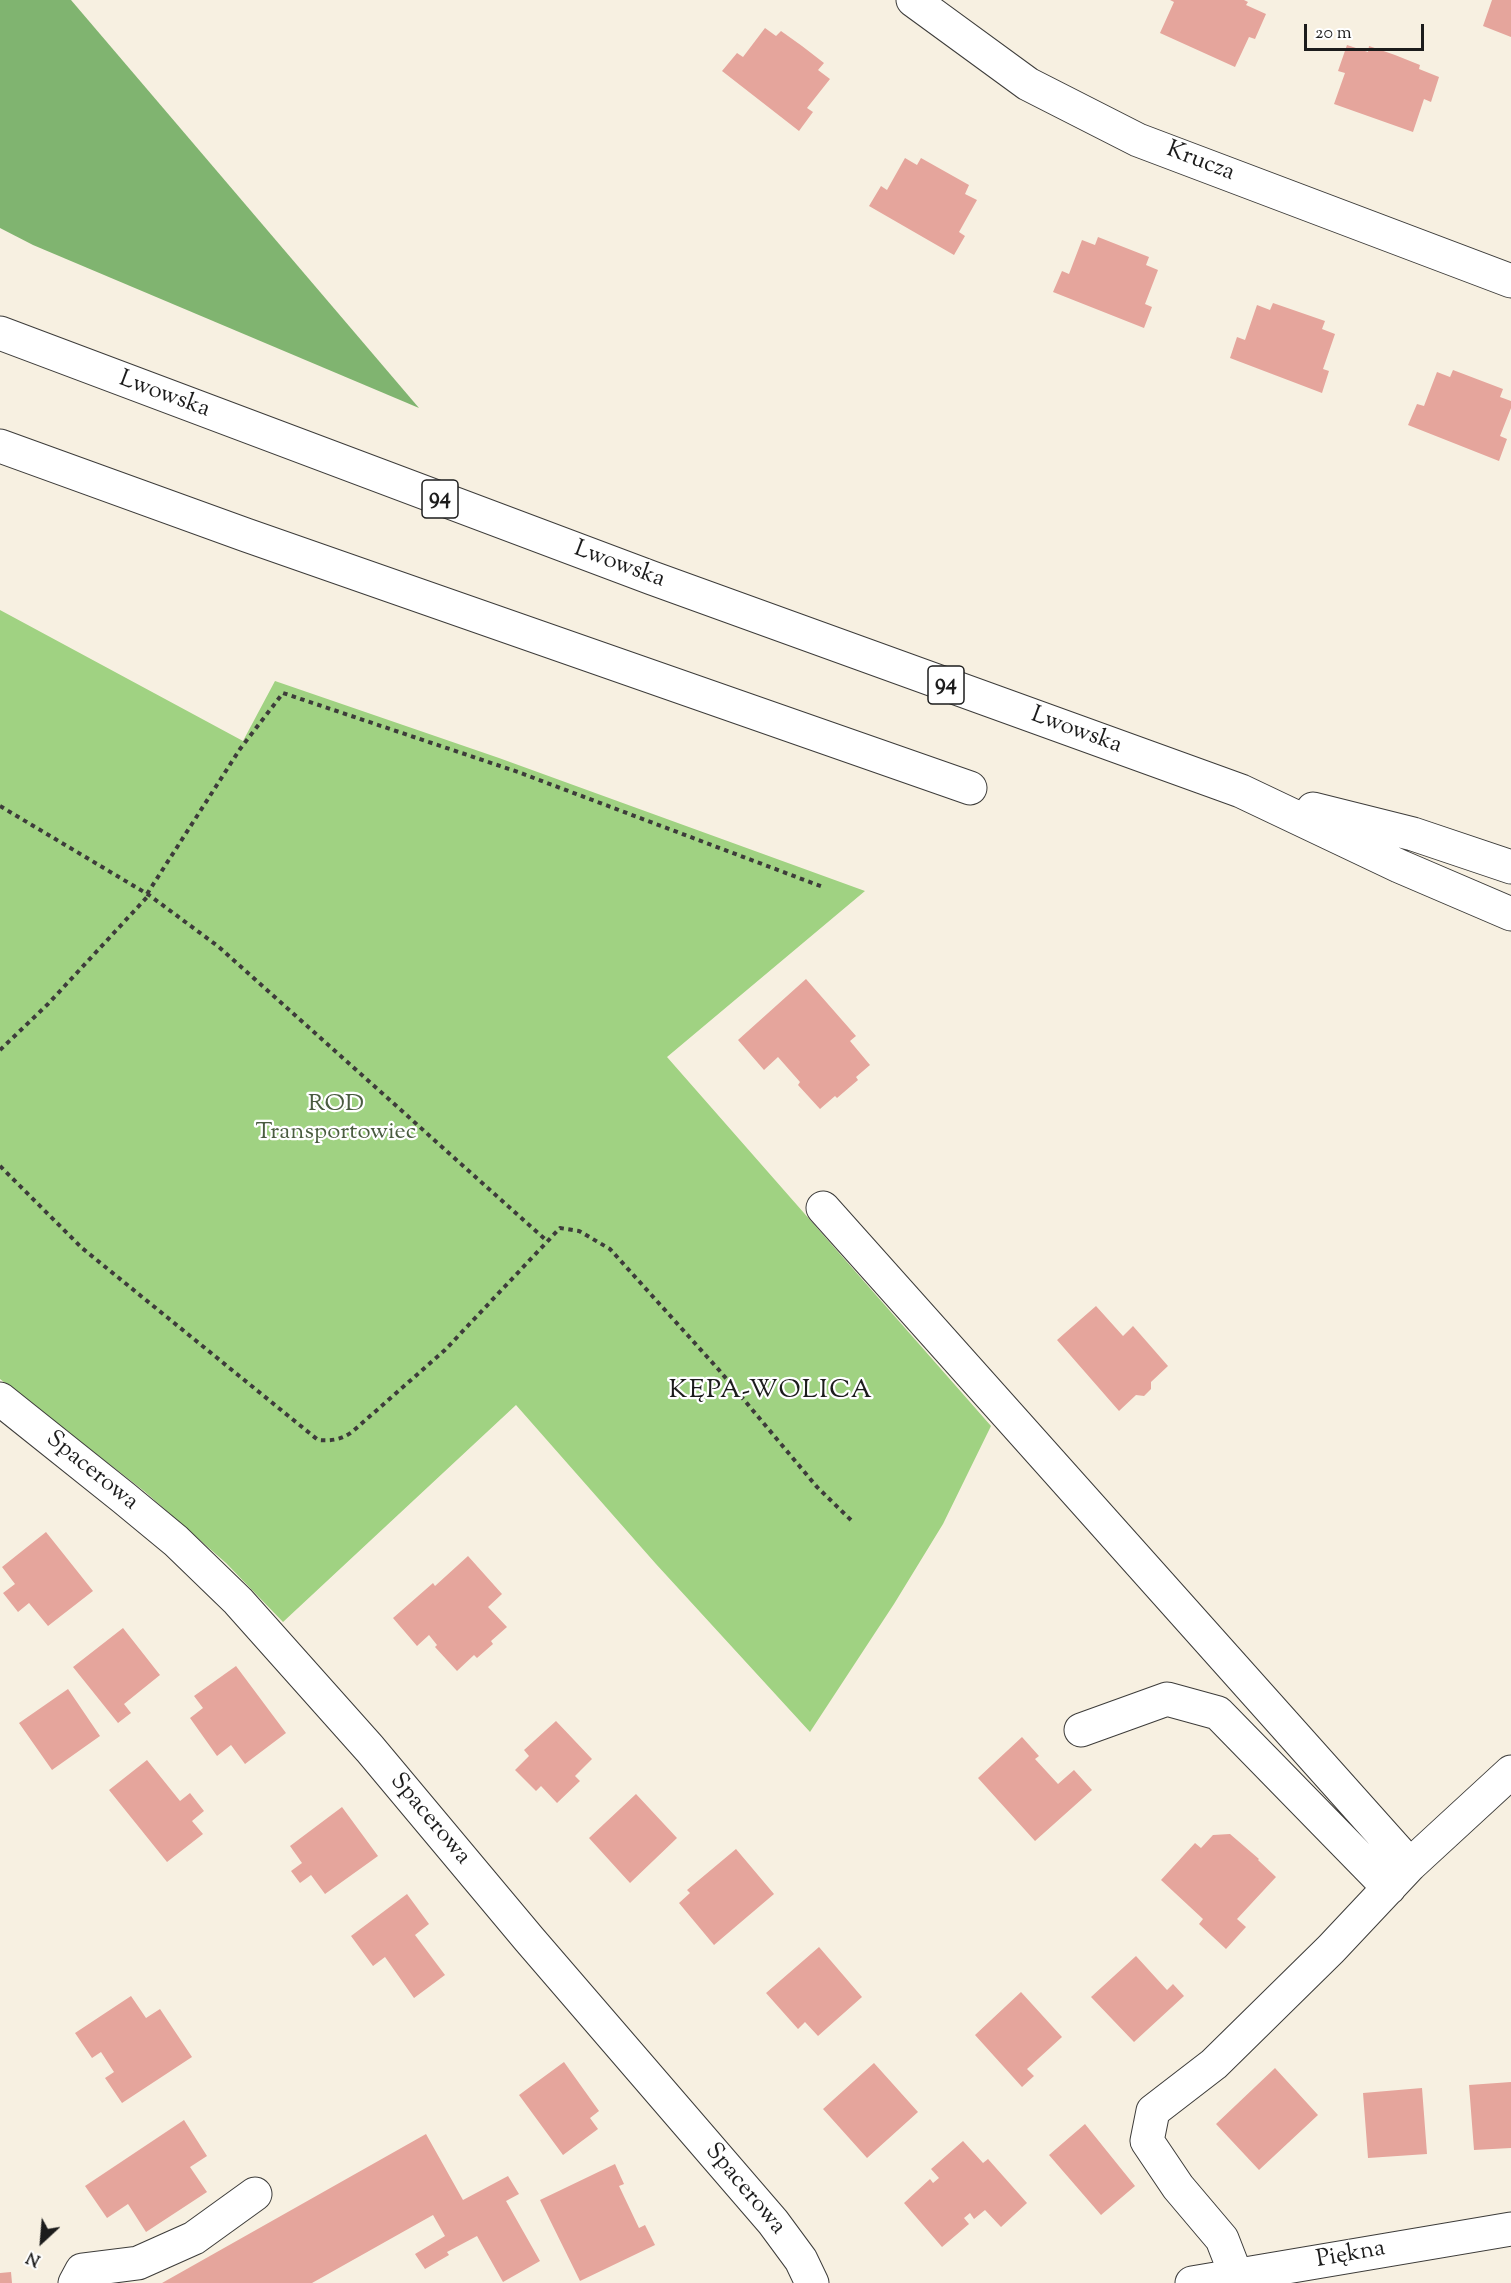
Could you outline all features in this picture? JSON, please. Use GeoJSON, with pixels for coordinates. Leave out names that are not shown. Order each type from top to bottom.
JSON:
{"type":"FeatureCollection","features":[{"type":"Feature","properties":{"kind":"street","name":"Krucza"},"geometry":{"type":"LineString","coordinates":[[913,0],[1028,84],[1138,140],[1511,281]]}},
{"type":"Feature","properties":{"kind":"street","name":"Lwowska"},"geometry":{"type":"LineString","coordinates":[[0,333],[651,578],[1241,791],[1399,866],[1511,914]]}},
{"type":"Feature","properties":{"kind":"street"},"geometry":{"type":"LineString","coordinates":[[0,446],[246,535],[970,788]]}},
{"type":"Feature","properties":{"kind":"street","name":"Lwowska"},"geometry":{"type":"LineString","coordinates":[[1241,791],[1413,834],[1511,867]]}},
{"type":"Feature","properties":{"kind":"street"},"geometry":{"type":"LineString","coordinates":[[823,1208],[1399,1876]]}},
{"type":"Feature","properties":{"kind":"street","name":"Spacerowa"},"geometry":{"type":"LineString","coordinates":[[0,1399],[142,1512],[238,1600],[370,1749],[529,1939],[773,2222],[801,2260],[813,2283]]}},
{"type":"Feature","properties":{"kind":"street"},"geometry":{"type":"LineString","coordinates":[[1081,1730],[1167,1700],[1218,1713],[1399,1876]]}},
{"type":"Feature","properties":{"kind":"street"},"geometry":{"type":"LineString","coordinates":[[1236,2276],[1222,2239],[1178,2187],[1147,2141],[1153,2111],[1214,2064],[1331,1948],[1399,1876],[1511,1772]]}},
{"type":"Feature","properties":{"kind":"street"},"geometry":{"type":"LineString","coordinates":[[75,2283],[82,2270],[138,2263],[194,2238],[255,2194]]}},
{"type":"Feature","properties":{"kind":"street","name":"Piękna"},"geometry":{"type":"LineString","coordinates":[[1192,2283],[1511,2229]]}},
{"type":"Feature","properties":{"kind":"path"},"geometry":{"type":"LineString","coordinates":[[0,1050],[48,1004],[148,895],[240,749],[283,693],[518,772],[823,888]]}},
{"type":"Feature","properties":{"kind":"path"},"geometry":{"type":"LineString","coordinates":[[0,806],[148,895],[219,947],[547,1241]]}},
{"type":"Feature","properties":{"kind":"path"},"geometry":{"type":"LineString","coordinates":[[0,1166],[82,1248],[318,1440],[330,1441],[343,1438],[352,1432],[445,1350],[560,1228],[579,1231],[610,1249],[719,1370],[817,1487],[853,1522]]}},
{"type":"Feature","properties":{"kind":"green space"},"geometry":{"type":"Polygon","coordinates":[[[0,0],[71,0],[419,408],[33,245],[0,228],[0,0]]]}},
{"type":"Feature","properties":{"kind":"green space","name":"ROD Transportowiec"},"geometry":{"type":"Polygon","coordinates":[[[0,610],[243,741],[275,681],[499,758],[865,891],[667,1057],[991,1426],[943,1524],[894,1604],[810,1732],[656,1564],[516,1405],[283,1622],[226,1563],[144,1491],[0,1379],[0,610]]]}},
{"type":"Feature","properties":{"kind":"building"},"geometry":{"type":"Polygon","coordinates":[[[1170,0],[1244,0],[1248,2],[1246,5],[1266,14],[1255,39],[1249,37],[1235,67],[1160,33],[1174,2],[1170,0]]]}},
{"type":"Feature","properties":{"kind":"building"},"geometry":{"type":"Polygon","coordinates":[[[1492,0],[1511,0],[1511,37],[1483,26],[1492,0]]]}},
{"type":"Feature","properties":{"kind":"building"},"geometry":{"type":"Polygon","coordinates":[[[765,28],[776,36],[781,31],[824,63],[818,70],[830,79],[807,108],[813,112],[799,131],[722,71],[737,53],[743,57],[765,28]]]}},
{"type":"Feature","properties":{"kind":"building"},"geometry":{"type":"Polygon","coordinates":[[[1347,45],[1368,52],[1369,46],[1395,55],[1420,65],[1419,69],[1439,77],[1431,102],[1424,99],[1413,132],[1334,104],[1345,73],[1338,71],[1347,45]]]}},
{"type":"Feature","properties":{"kind":"building"},"geometry":{"type":"Polygon","coordinates":[[[905,158],[917,165],[921,158],[969,185],[965,194],[977,200],[959,232],[965,236],[954,255],[869,206],[881,186],[887,190],[905,158]]]}},
{"type":"Feature","properties":{"kind":"building"},"geometry":{"type":"Polygon","coordinates":[[[1098,237],[1149,257],[1146,265],[1158,270],[1145,304],[1152,307],[1144,328],[1053,292],[1062,271],[1069,274],[1082,240],[1095,245],[1098,237]]]}},
{"type":"Feature","properties":{"kind":"building"},"geometry":{"type":"Polygon","coordinates":[[[1273,303],[1325,321],[1322,329],[1335,334],[1323,369],[1329,371],[1322,393],[1230,358],[1237,337],[1245,340],[1257,305],[1270,310],[1273,303]]]}},
{"type":"Feature","properties":{"kind":"building"},"geometry":{"type":"Polygon","coordinates":[[[1453,370],[1503,389],[1500,397],[1511,401],[1511,408],[1500,436],[1507,439],[1499,461],[1408,425],[1417,404],[1424,406],[1437,372],[1450,377],[1453,370]]]}},
{"type":"Feature","properties":{"kind":"building"},"geometry":{"type":"Polygon","coordinates":[[[806,979],[856,1036],[850,1041],[870,1065],[856,1077],[858,1080],[820,1109],[798,1085],[800,1082],[778,1057],[764,1070],[738,1040],[806,979]]]}},
{"type":"Feature","properties":{"kind":"building"},"geometry":{"type":"Polygon","coordinates":[[[1096,1306],[1123,1336],[1133,1326],[1168,1366],[1151,1382],[1151,1389],[1144,1396],[1136,1395],[1119,1411],[1057,1340],[1096,1306]]]}},
{"type":"Feature","properties":{"kind":"building"},"geometry":{"type":"Polygon","coordinates":[[[46,1532],[93,1591],[48,1626],[29,1603],[18,1612],[3,1593],[15,1584],[2,1567],[46,1532]]]}},
{"type":"Feature","properties":{"kind":"building"},"geometry":{"type":"Polygon","coordinates":[[[468,1556],[502,1594],[488,1607],[507,1627],[491,1641],[493,1644],[477,1658],[474,1655],[457,1671],[435,1647],[437,1645],[429,1635],[417,1646],[393,1618],[433,1583],[435,1586],[468,1556]]]}},
{"type":"Feature","properties":{"kind":"building"},"geometry":{"type":"Polygon","coordinates":[[[123,1628],[160,1675],[124,1704],[131,1713],[118,1723],[73,1667],[123,1628]]]}},
{"type":"Feature","properties":{"kind":"building"},"geometry":{"type":"Polygon","coordinates":[[[236,1666],[286,1733],[245,1764],[231,1745],[217,1756],[190,1718],[203,1708],[194,1696],[236,1666]]]}},
{"type":"Feature","properties":{"kind":"building"},"geometry":{"type":"Polygon","coordinates":[[[68,1689],[100,1736],[52,1770],[19,1723],[68,1689]]]}},
{"type":"Feature","properties":{"kind":"building"},"geometry":{"type":"Polygon","coordinates":[[[556,1721],[592,1759],[575,1776],[580,1781],[557,1803],[541,1786],[536,1791],[515,1770],[529,1756],[524,1750],[556,1721]]]}},
{"type":"Feature","properties":{"kind":"building"},"geometry":{"type":"Polygon","coordinates":[[[1022,1737],[1039,1756],[1035,1759],[1058,1784],[1074,1770],[1092,1790],[1035,1841],[978,1778],[1022,1737]]]}},
{"type":"Feature","properties":{"kind":"building"},"geometry":{"type":"Polygon","coordinates":[[[147,1760],[180,1801],[190,1793],[204,1811],[192,1821],[203,1834],[167,1862],[109,1790],[147,1760]]]}},
{"type":"Feature","properties":{"kind":"building"},"geometry":{"type":"Polygon","coordinates":[[[636,1794],[677,1838],[630,1883],[589,1838],[636,1794]]]}},
{"type":"Feature","properties":{"kind":"building"},"geometry":{"type":"Polygon","coordinates":[[[342,1807],[378,1856],[325,1894],[311,1875],[300,1883],[291,1871],[302,1863],[290,1846],[342,1807]]]}},
{"type":"Feature","properties":{"kind":"building"},"geometry":{"type":"Polygon","coordinates":[[[1230,1834],[1276,1877],[1237,1919],[1246,1927],[1226,1949],[1199,1924],[1203,1919],[1161,1880],[1195,1843],[1201,1848],[1213,1835],[1230,1834]]]}},
{"type":"Feature","properties":{"kind":"building"},"geometry":{"type":"Polygon","coordinates":[[[736,1849],[774,1894],[714,1945],[679,1903],[690,1893],[687,1890],[736,1849]]]}},
{"type":"Feature","properties":{"kind":"building"},"geometry":{"type":"Polygon","coordinates":[[[407,1894],[429,1924],[415,1935],[445,1975],[414,1998],[385,1957],[373,1966],[351,1936],[407,1894]]]}},
{"type":"Feature","properties":{"kind":"building"},"geometry":{"type":"Polygon","coordinates":[[[819,1947],[862,1997],[818,2036],[805,2022],[798,2029],[766,1993],[819,1947]]]}},
{"type":"Feature","properties":{"kind":"building"},"geometry":{"type":"Polygon","coordinates":[[[1136,1956],[1167,1990],[1173,1984],[1184,1996],[1134,2042],[1091,1997],[1136,1956]]]}},
{"type":"Feature","properties":{"kind":"building"},"geometry":{"type":"Polygon","coordinates":[[[1021,1992],[1062,2037],[1027,2069],[1034,2076],[1022,2087],[975,2035],[1021,1992]]]}},
{"type":"Feature","properties":{"kind":"building"},"geometry":{"type":"Polygon","coordinates":[[[131,1996],[146,2018],[160,2009],[192,2057],[122,2103],[105,2078],[114,2072],[101,2052],[92,2058],[75,2033],[131,1996]]]}},
{"type":"Feature","properties":{"kind":"building"},"geometry":{"type":"Polygon","coordinates":[[[564,2062],[599,2111],[590,2118],[598,2129],[563,2155],[519,2095],[564,2062]]]}},
{"type":"Feature","properties":{"kind":"building"},"geometry":{"type":"Polygon","coordinates":[[[874,2063],[918,2112],[867,2158],[823,2109],[874,2063]]]}},
{"type":"Feature","properties":{"kind":"building"},"geometry":{"type":"Polygon","coordinates":[[[1275,2068],[1318,2115],[1259,2170],[1216,2124],[1275,2068]]]}},
{"type":"Feature","properties":{"kind":"building"},"geometry":{"type":"Polygon","coordinates":[[[1511,2082],[1511,2148],[1474,2150],[1469,2085],[1511,2082]]]}},
{"type":"Feature","properties":{"kind":"building"},"geometry":{"type":"Polygon","coordinates":[[[1422,2088],[1427,2154],[1368,2158],[1363,2093],[1422,2088]]]}},
{"type":"Feature","properties":{"kind":"building"},"geometry":{"type":"Polygon","coordinates":[[[184,2120],[207,2156],[190,2167],[207,2192],[146,2232],[128,2204],[107,2218],[85,2186],[184,2120]]]}},
{"type":"Feature","properties":{"kind":"building"},"geometry":{"type":"Polygon","coordinates":[[[1085,2124],[1135,2186],[1101,2215],[1049,2155],[1085,2124]]]}},
{"type":"Feature","properties":{"kind":"building"},"geometry":{"type":"Polygon","coordinates":[[[426,2134],[463,2200],[508,2176],[519,2194],[506,2201],[540,2261],[503,2282],[477,2236],[447,2252],[449,2255],[425,2269],[415,2254],[445,2236],[433,2215],[312,2283],[162,2283],[426,2134]]]}},
{"type":"Feature","properties":{"kind":"building"},"geometry":{"type":"Polygon","coordinates":[[[963,2141],[983,2163],[988,2159],[1027,2203],[1001,2227],[985,2210],[974,2219],[970,2213],[964,2218],[969,2224],[942,2247],[904,2203],[930,2179],[933,2183],[939,2178],[931,2169],[963,2141]]]}},
{"type":"Feature","properties":{"kind":"building"},"geometry":{"type":"Polygon","coordinates":[[[615,2164],[624,2184],[619,2186],[639,2228],[645,2225],[655,2245],[580,2281],[540,2200],[615,2164]]]}},
{"type":"Feature","properties":{"kind":"building"},"geometry":{"type":"Polygon","coordinates":[[[11,2272],[12,2283],[0,2283],[0,2273],[11,2272]]]}},
{"type":"Feature","properties":{"kind":"district","name":"KĘPA-WOLICA"},"geometry":{"type":"Point","coordinates":[771,1393]}}]}
